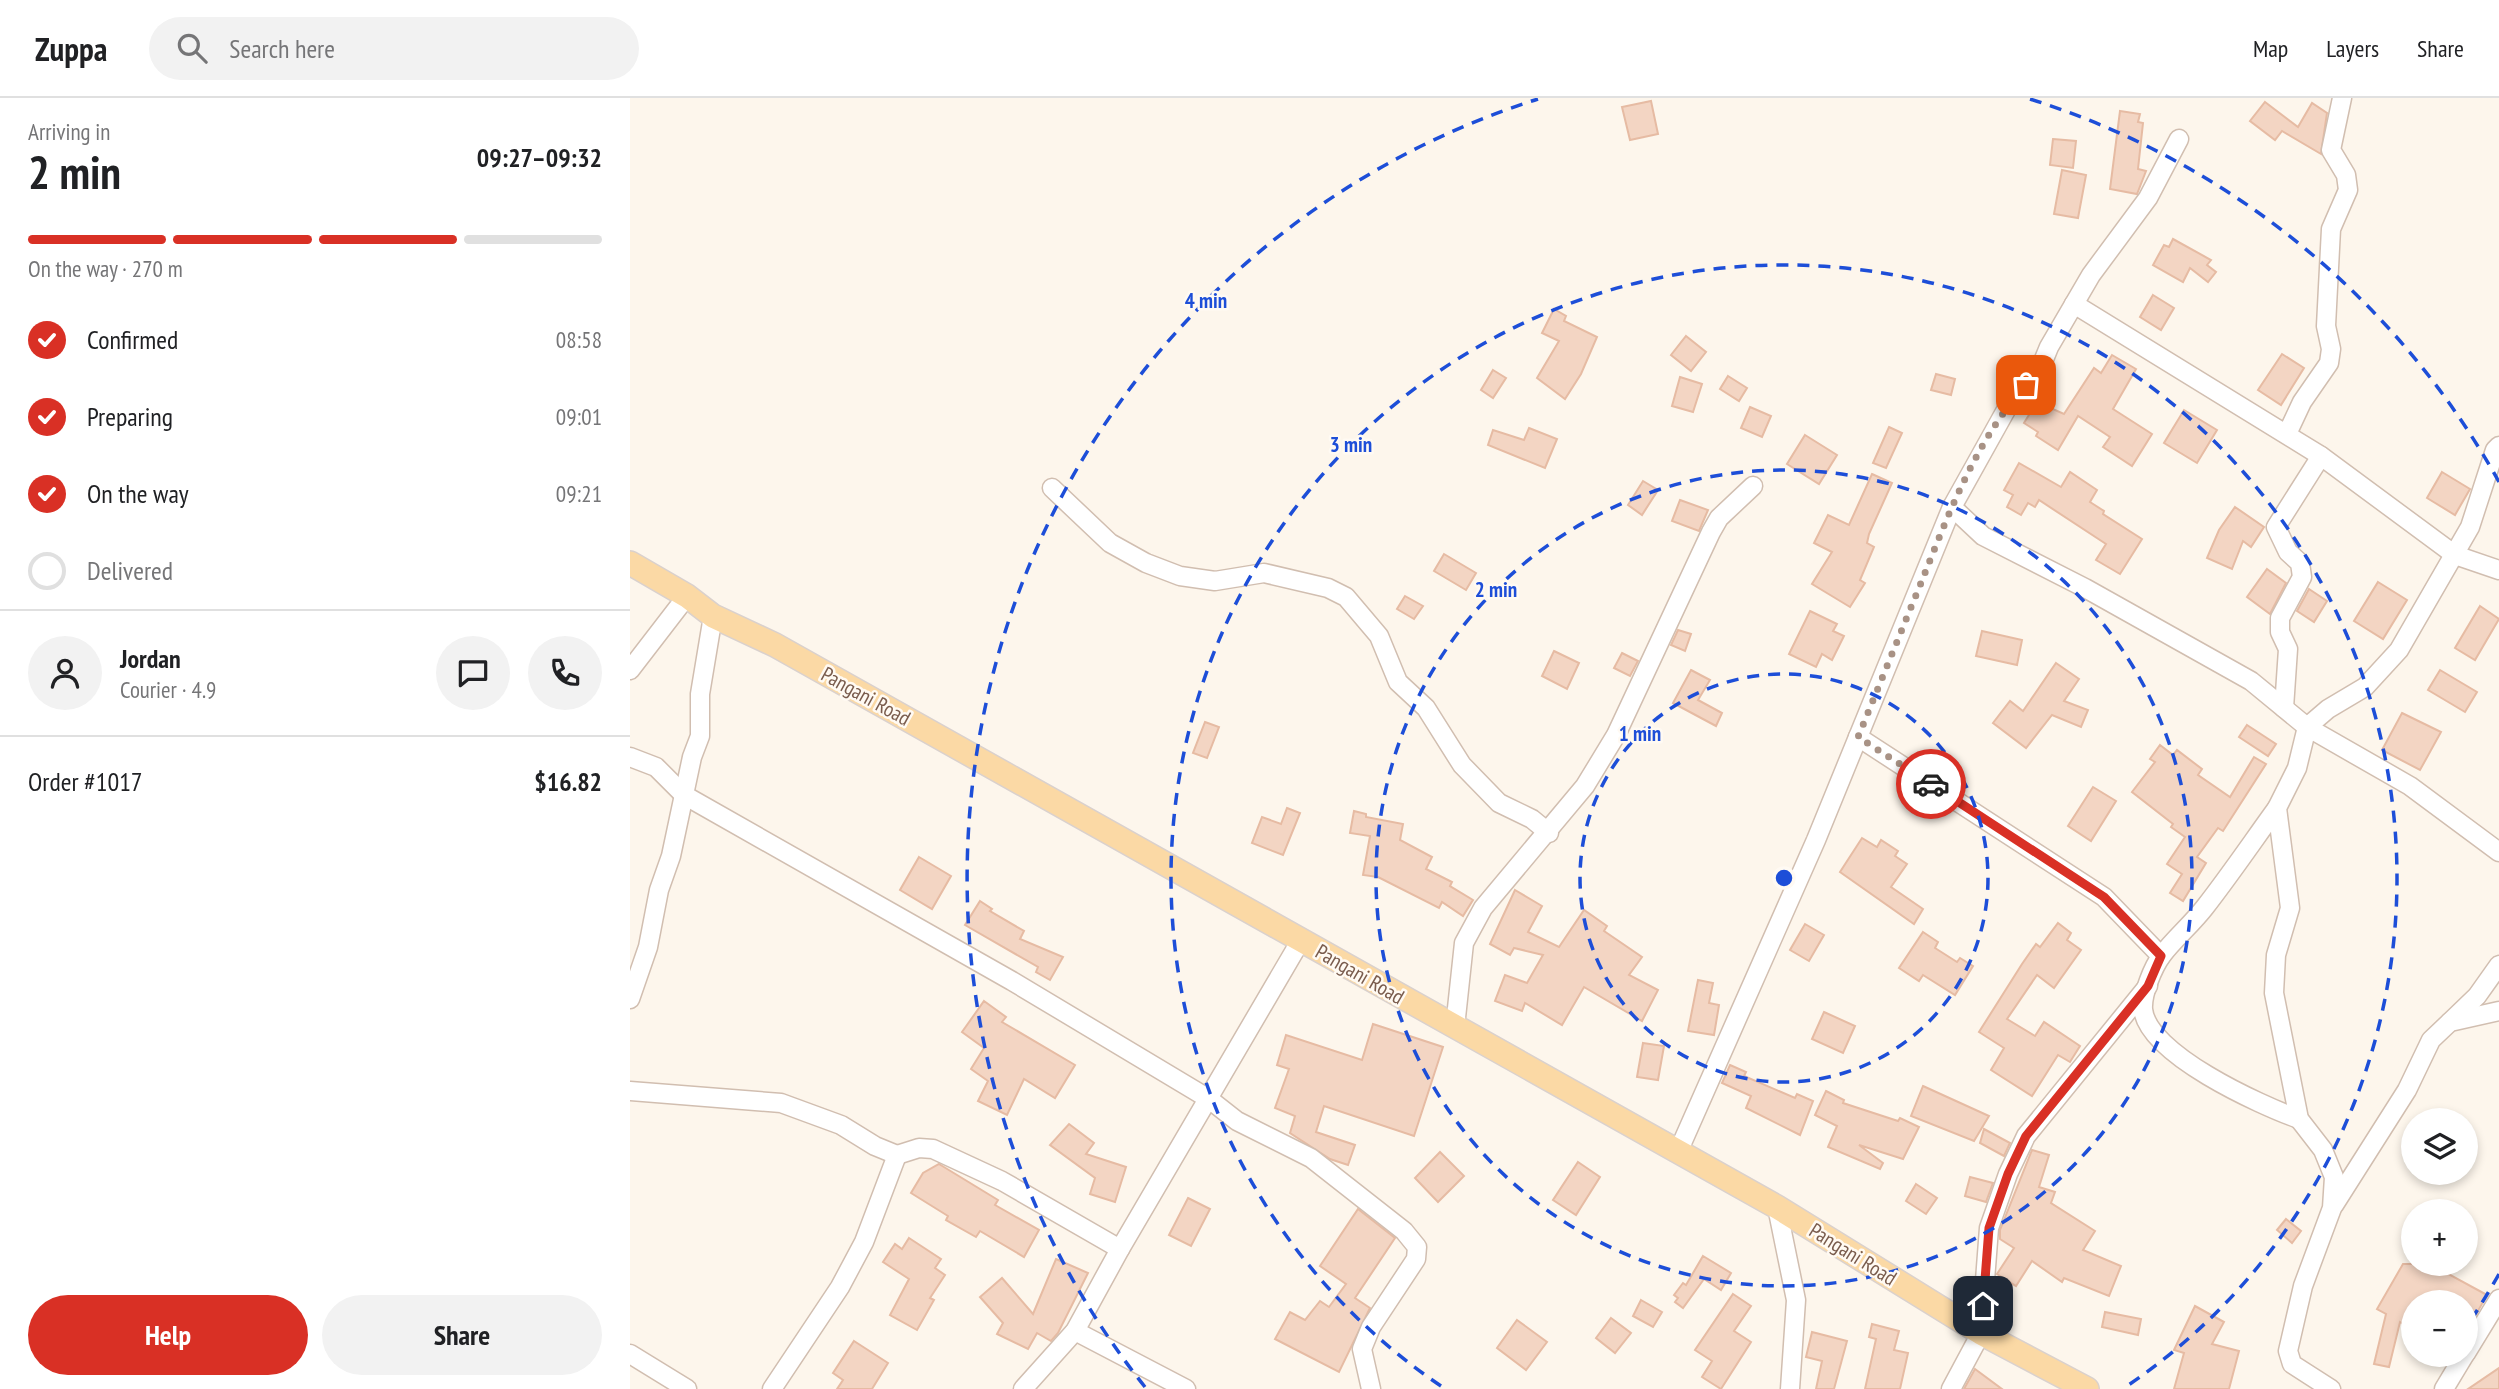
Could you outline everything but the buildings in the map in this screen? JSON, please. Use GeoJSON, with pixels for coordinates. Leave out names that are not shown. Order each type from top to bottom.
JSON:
{"type":"FeatureCollection","features":[{"type":"Feature","properties":{"kind":"main road","name":"Pangani Road"},"geometry":{"type":"LineString","coordinates":[[630,564],[687,596],[713,616],[775,645],[1777,1207],[1981,1333],[2087,1389]]}},
{"type":"Feature","properties":{"kind":"street"},"geometry":{"type":"LineString","coordinates":[[2287,434],[2302,402],[2329,363],[2331,349],[2326,326],[2331,229],[2348,190],[2346,175],[2331,150],[2342,98]]}},
{"type":"Feature","properties":{"kind":"street"},"geometry":{"type":"LineString","coordinates":[[1678,1152],[1816,840],[1952,507],[1983,446],[2011,401],[2040,369],[2091,275],[2148,198],[2179,139]]}},
{"type":"Feature","properties":{"kind":"street"},"geometry":{"type":"LineString","coordinates":[[2074,304],[2321,456],[2393,506],[2455,555],[2499,570]]}},
{"type":"Feature","properties":{"kind":"street"},"geometry":{"type":"LineString","coordinates":[[2299,1119],[2238,1092],[2170,1049],[2148,1028],[2143,1008],[2148,986],[2161,956],[2204,909],[2277,808],[2297,768],[2307,727],[2328,709],[2365,687],[2399,650],[2455,555],[2480,504],[2484,480],[2499,446]]}},
{"type":"Feature","properties":{"kind":"street"},"geometry":{"type":"LineString","coordinates":[[2284,708],[2288,649],[2280,632],[2280,618],[2302,577],[2300,563],[2288,552],[2276,527],[2321,456]]}},
{"type":"Feature","properties":{"kind":"street"},"geometry":{"type":"LineString","coordinates":[[1455,1027],[1464,943],[1483,908],[1549,833],[1585,786],[1616,735],[1719,517],[1753,486]]}},
{"type":"Feature","properties":{"kind":"street"},"geometry":{"type":"LineString","coordinates":[[1052,488],[1110,543],[1146,563],[1180,576],[1215,581],[1264,573],[1328,588],[1346,597],[1379,636],[1398,682],[1426,708],[1462,765],[1499,803],[1532,819],[1549,833]]}},
{"type":"Feature","properties":{"kind":"street"},"geometry":{"type":"LineString","coordinates":[[1952,507],[1983,536],[2149,622],[2250,681],[2307,727],[2410,786],[2499,852]]}},
{"type":"Feature","properties":{"kind":"street"},"geometry":{"type":"LineString","coordinates":[[630,670],[687,596]]}},
{"type":"Feature","properties":{"kind":"street"},"geometry":{"type":"LineString","coordinates":[[630,999],[648,947],[659,890],[671,856],[684,794],[701,736],[701,694],[713,616]]}},
{"type":"Feature","properties":{"kind":"street"},"geometry":{"type":"LineString","coordinates":[[1858,737],[2104,897],[2161,956]]}},
{"type":"Feature","properties":{"kind":"street"},"geometry":{"type":"LineString","coordinates":[[630,757],[656,767],[684,794],[1012,981],[1209,1100],[1237,1121],[1311,1158],[1404,1231],[1417,1247],[1416,1259],[1371,1327],[1362,1349],[1368,1385]]}},
{"type":"Feature","properties":{"kind":"street"},"geometry":{"type":"LineString","coordinates":[[2277,808],[2290,908],[2276,955],[2274,993],[2299,1119],[2322,1150],[2334,1177],[2332,1208]]}},
{"type":"Feature","properties":{"kind":"street"},"geometry":{"type":"LineString","coordinates":[[1023,1389],[1075,1331],[1301,940]]}},
{"type":"Feature","properties":{"kind":"street"},"geometry":{"type":"LineString","coordinates":[[2332,1389],[2292,1364],[2288,1351],[2303,1286],[2332,1208],[2407,1090],[2431,1040],[2477,996],[2499,965]]}},
{"type":"Feature","properties":{"kind":"street"},"geometry":{"type":"LineString","coordinates":[[1951,1389],[1981,1333],[1989,1228],[2008,1174],[2026,1136],[2148,986]]}},
{"type":"Feature","properties":{"kind":"street"},"geometry":{"type":"LineString","coordinates":[[2450,1022],[2499,1011]]}},
{"type":"Feature","properties":{"kind":"street"},"geometry":{"type":"LineString","coordinates":[[630,1091],[781,1104],[841,1125],[875,1146],[897,1155],[919,1148],[933,1149],[951,1155],[1120,1249]]}},
{"type":"Feature","properties":{"kind":"street"},"geometry":{"type":"LineString","coordinates":[[772,1389],[840,1287],[858,1254],[897,1155]]}},
{"type":"Feature","properties":{"kind":"street"},"geometry":{"type":"LineString","coordinates":[[1777,1207],[1796,1300],[1790,1389]]}},
{"type":"Feature","properties":{"kind":"street"},"geometry":{"type":"LineString","coordinates":[[2478,1333],[2499,1299]]}},
{"type":"Feature","properties":{"kind":"street"},"geometry":{"type":"LineString","coordinates":[[1075,1331],[1185,1389]]}},
{"type":"Feature","properties":{"kind":"street"},"geometry":{"type":"LineString","coordinates":[[630,1354],[688,1389]]}},
{"type":"Feature","properties":{"kind":"street"},"geometry":{"type":"LineString","coordinates":[[2444,1389],[2457,1367]]}},
{"type":"Feature","properties":{"kind":"way so far"},"geometry":{"type":"LineString","coordinates":[[1931,784],[1858,737],[1952,507],[1983,446],[2011,401],[2026,385]]}},
{"type":"Feature","properties":{"kind":"route"},"geometry":{"type":"LineString","coordinates":[[1931,784],[2104,897],[2161,956],[2148,986],[2115,1024],[2093,1057],[2026,1136],[2008,1174],[1989,1228],[1983,1306]]}}]}
